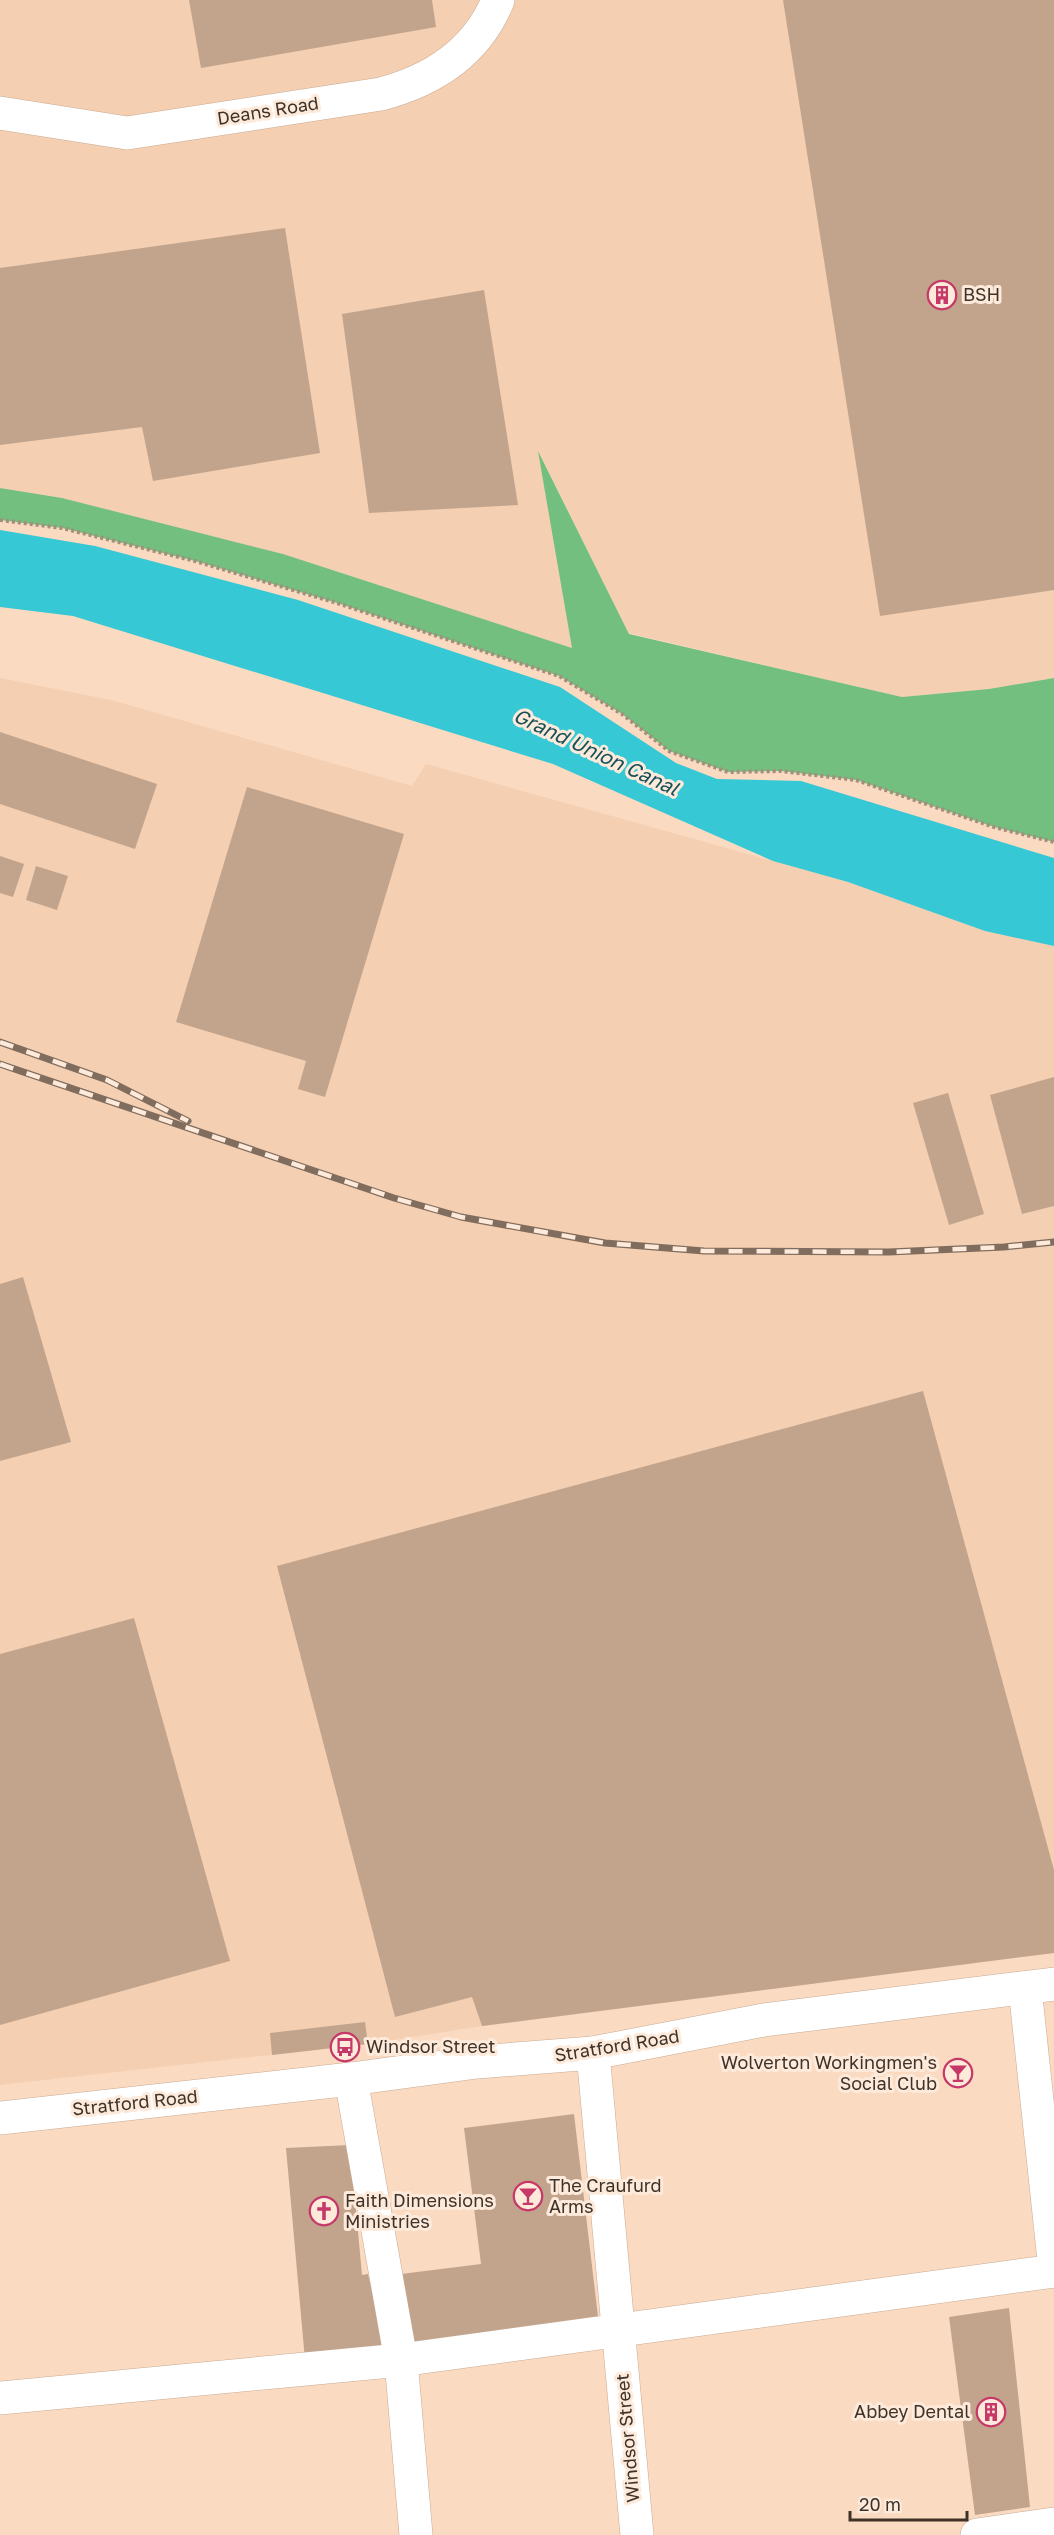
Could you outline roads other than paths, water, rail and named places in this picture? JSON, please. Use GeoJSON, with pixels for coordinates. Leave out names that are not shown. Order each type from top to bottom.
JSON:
{"type":"FeatureCollection","features":[{"type":"Feature","properties":{"kind":"street","name":"Deans Road"},"geometry":{"type":"LineString","coordinates":[[0,113],[127,133],[381,94],[409,86],[435,74],[458,57],[478,36],[498,0]]}},
{"type":"Feature","properties":{"kind":"street","name":"Stratford Road"},"geometry":{"type":"LineString","coordinates":[[0,2118],[351,2079],[477,2062],[593,2053],[764,2020],[1039,1986]]}},
{"type":"Feature","properties":{"kind":"street"},"geometry":{"type":"LineString","coordinates":[[1039,1986],[1054,2260]]}},
{"type":"Feature","properties":{"kind":"street","name":"Windsor Street"},"geometry":{"type":"LineString","coordinates":[[593,2053],[637,2535]]}},
{"type":"Feature","properties":{"kind":"street"},"geometry":{"type":"LineString","coordinates":[[351,2079],[400,2360],[416,2535]]}},
{"type":"Feature","properties":{"kind":"street"},"geometry":{"type":"LineString","coordinates":[[0,2398],[400,2360],[1054,2271]]}},
{"type":"Feature","properties":{"kind":"street"},"geometry":{"type":"LineString","coordinates":[[977,2535],[1054,2524]]}},
{"type":"Feature","properties":{"kind":"water","name":"Grand Union Canal"},"geometry":{"type":"Polygon","coordinates":[[[0,530],[95,546],[298,600],[560,687],[676,763],[717,779],[801,781],[1054,858],[1054,946],[985,931],[848,882],[773,861],[553,764],[73,616],[0,607],[0,530]]]}},
{"type":"Feature","properties":{"kind":"railway"},"geometry":{"type":"LineString","coordinates":[[0,1042],[107,1080],[188,1121]]}},
{"type":"Feature","properties":{"kind":"railway"},"geometry":{"type":"LineString","coordinates":[[0,1064],[394,1198],[461,1217],[605,1243],[704,1251],[889,1252],[1004,1247],[1054,1242]]}},
{"type":"Feature","properties":{"kind":"place","name":"BSH"},"geometry":{"type":"Point","coordinates":[942,295]}},
{"type":"Feature","properties":{"kind":"place","name":"Windsor Street"},"geometry":{"type":"Point","coordinates":[345,2047]}},
{"type":"Feature","properties":{"kind":"place","name":"Wolverton Workingmen's Social Club"},"geometry":{"type":"Point","coordinates":[958,2073]}},
{"type":"Feature","properties":{"kind":"place","name":"The Craufurd Arms"},"geometry":{"type":"Point","coordinates":[528,2196]}},
{"type":"Feature","properties":{"kind":"place","name":"Faith Dimensions Ministries"},"geometry":{"type":"Point","coordinates":[324,2211]}},
{"type":"Feature","properties":{"kind":"place","name":"Abbey Dental"},"geometry":{"type":"Point","coordinates":[991,2412]}}]}
